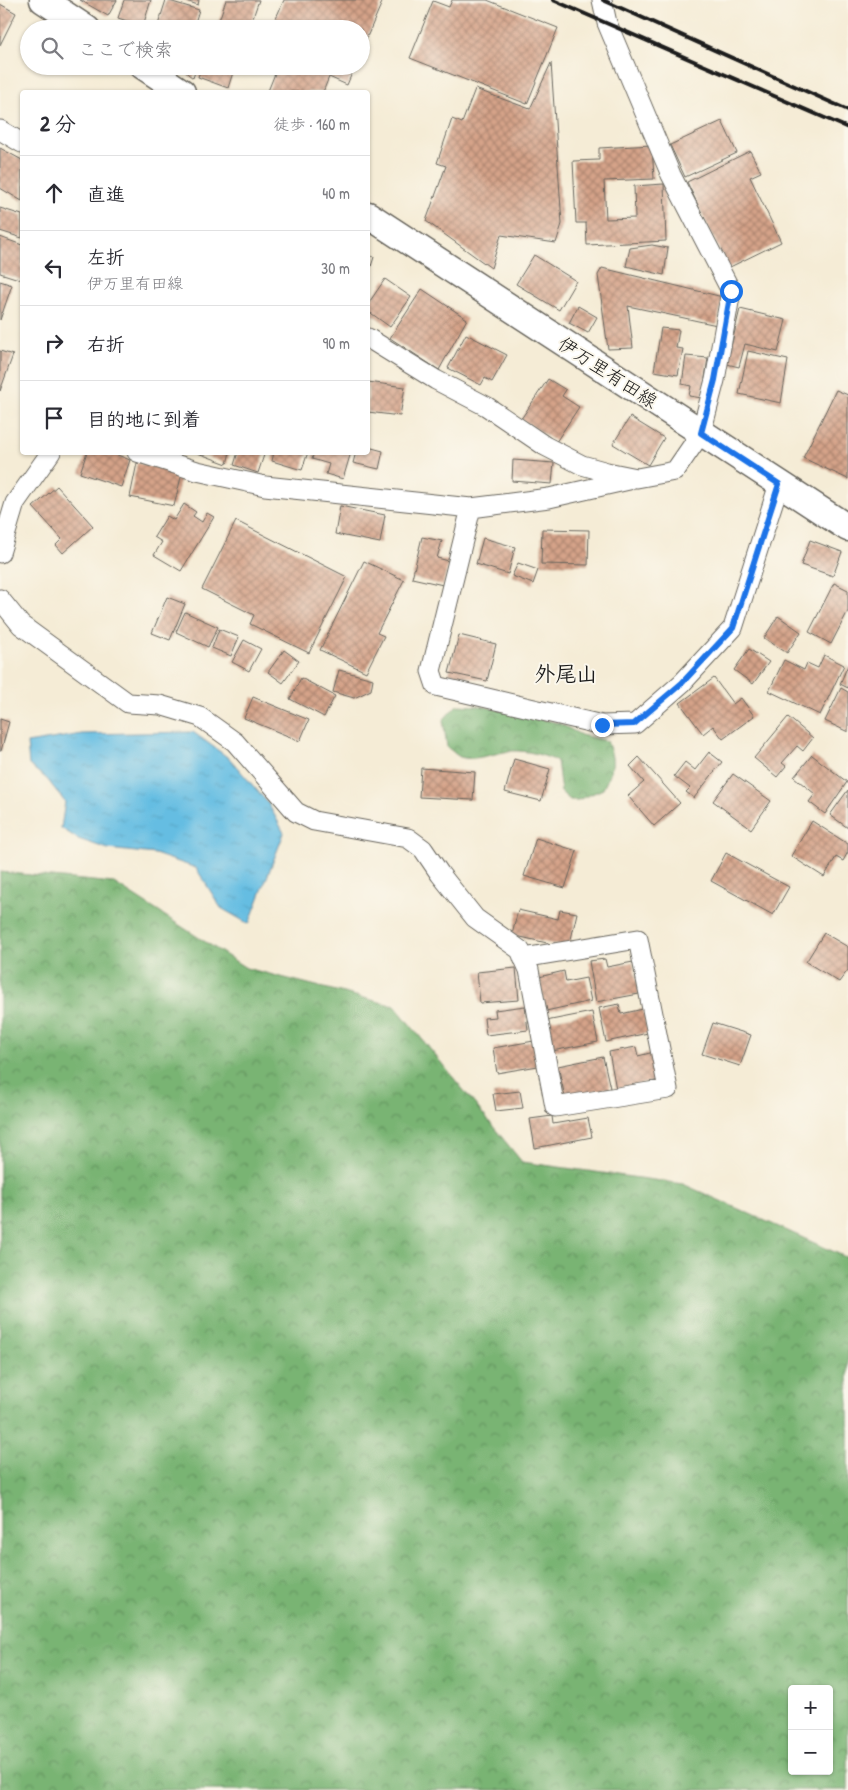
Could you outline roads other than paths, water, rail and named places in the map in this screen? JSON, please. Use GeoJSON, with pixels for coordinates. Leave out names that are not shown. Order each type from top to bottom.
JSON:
{"type":"FeatureCollection","features":[{"type":"Feature","properties":{"kind":"main road"},"geometry":{"type":"LineString","coordinates":[[43,0],[73,20]]}},
{"type":"Feature","properties":{"kind":"main road"},"geometry":{"type":"LineString","coordinates":[[156,75],[179,90]]}},
{"type":"Feature","properties":{"kind":"main road","name":"伊万里有田線"},"geometry":{"type":"LineString","coordinates":[[370,216],[848,528]]}},
{"type":"Feature","properties":{"kind":"street"},"geometry":{"type":"LineString","coordinates":[[147,455],[197,471],[265,486],[471,508],[549,498],[675,471],[701,433],[715,380],[731,291],[671,175],[607,23],[602,0]]}},
{"type":"Feature","properties":{"kind":"street"},"geometry":{"type":"LineString","coordinates":[[0,130],[20,142]]}},
{"type":"Feature","properties":{"kind":"street"},"geometry":{"type":"LineString","coordinates":[[370,339],[436,380],[486,406],[545,446],[582,465],[637,478]]}},
{"type":"Feature","properties":{"kind":"street"},"geometry":{"type":"LineString","coordinates":[[0,553],[15,504],[49,455]]}},
{"type":"Feature","properties":{"kind":"street"},"geometry":{"type":"LineString","coordinates":[[471,508],[431,670],[436,686],[602,725],[634,724],[682,683],[733,628],[779,484]]}},
{"type":"Feature","properties":{"kind":"street"},"geometry":{"type":"LineString","coordinates":[[0,599],[21,625],[128,703],[160,705],[200,717],[235,742],[296,812],[314,821],[408,838],[423,849],[475,918],[520,950],[523,958],[529,970],[555,1108],[668,1089],[638,939],[523,958]]}},
{"type":"Feature","properties":{"kind":"water"},"geometry":{"type":"Polygon","coordinates":[[[193,732],[230,759],[268,803],[284,833],[249,924],[221,908],[196,868],[155,854],[108,849],[78,839],[61,828],[65,802],[47,779],[29,765],[27,743],[82,734],[193,732]]]}},
{"type":"Feature","properties":{"kind":"railway"},"geometry":{"type":"LineString","coordinates":[[553,0],[848,128]]}},
{"type":"Feature","properties":{"kind":"railway"},"geometry":{"type":"LineString","coordinates":[[603,0],[848,110]]}},
{"type":"Feature","properties":{"kind":"district","name":"外尾山"},"geometry":{"type":"Point","coordinates":[566,673]}}]}
